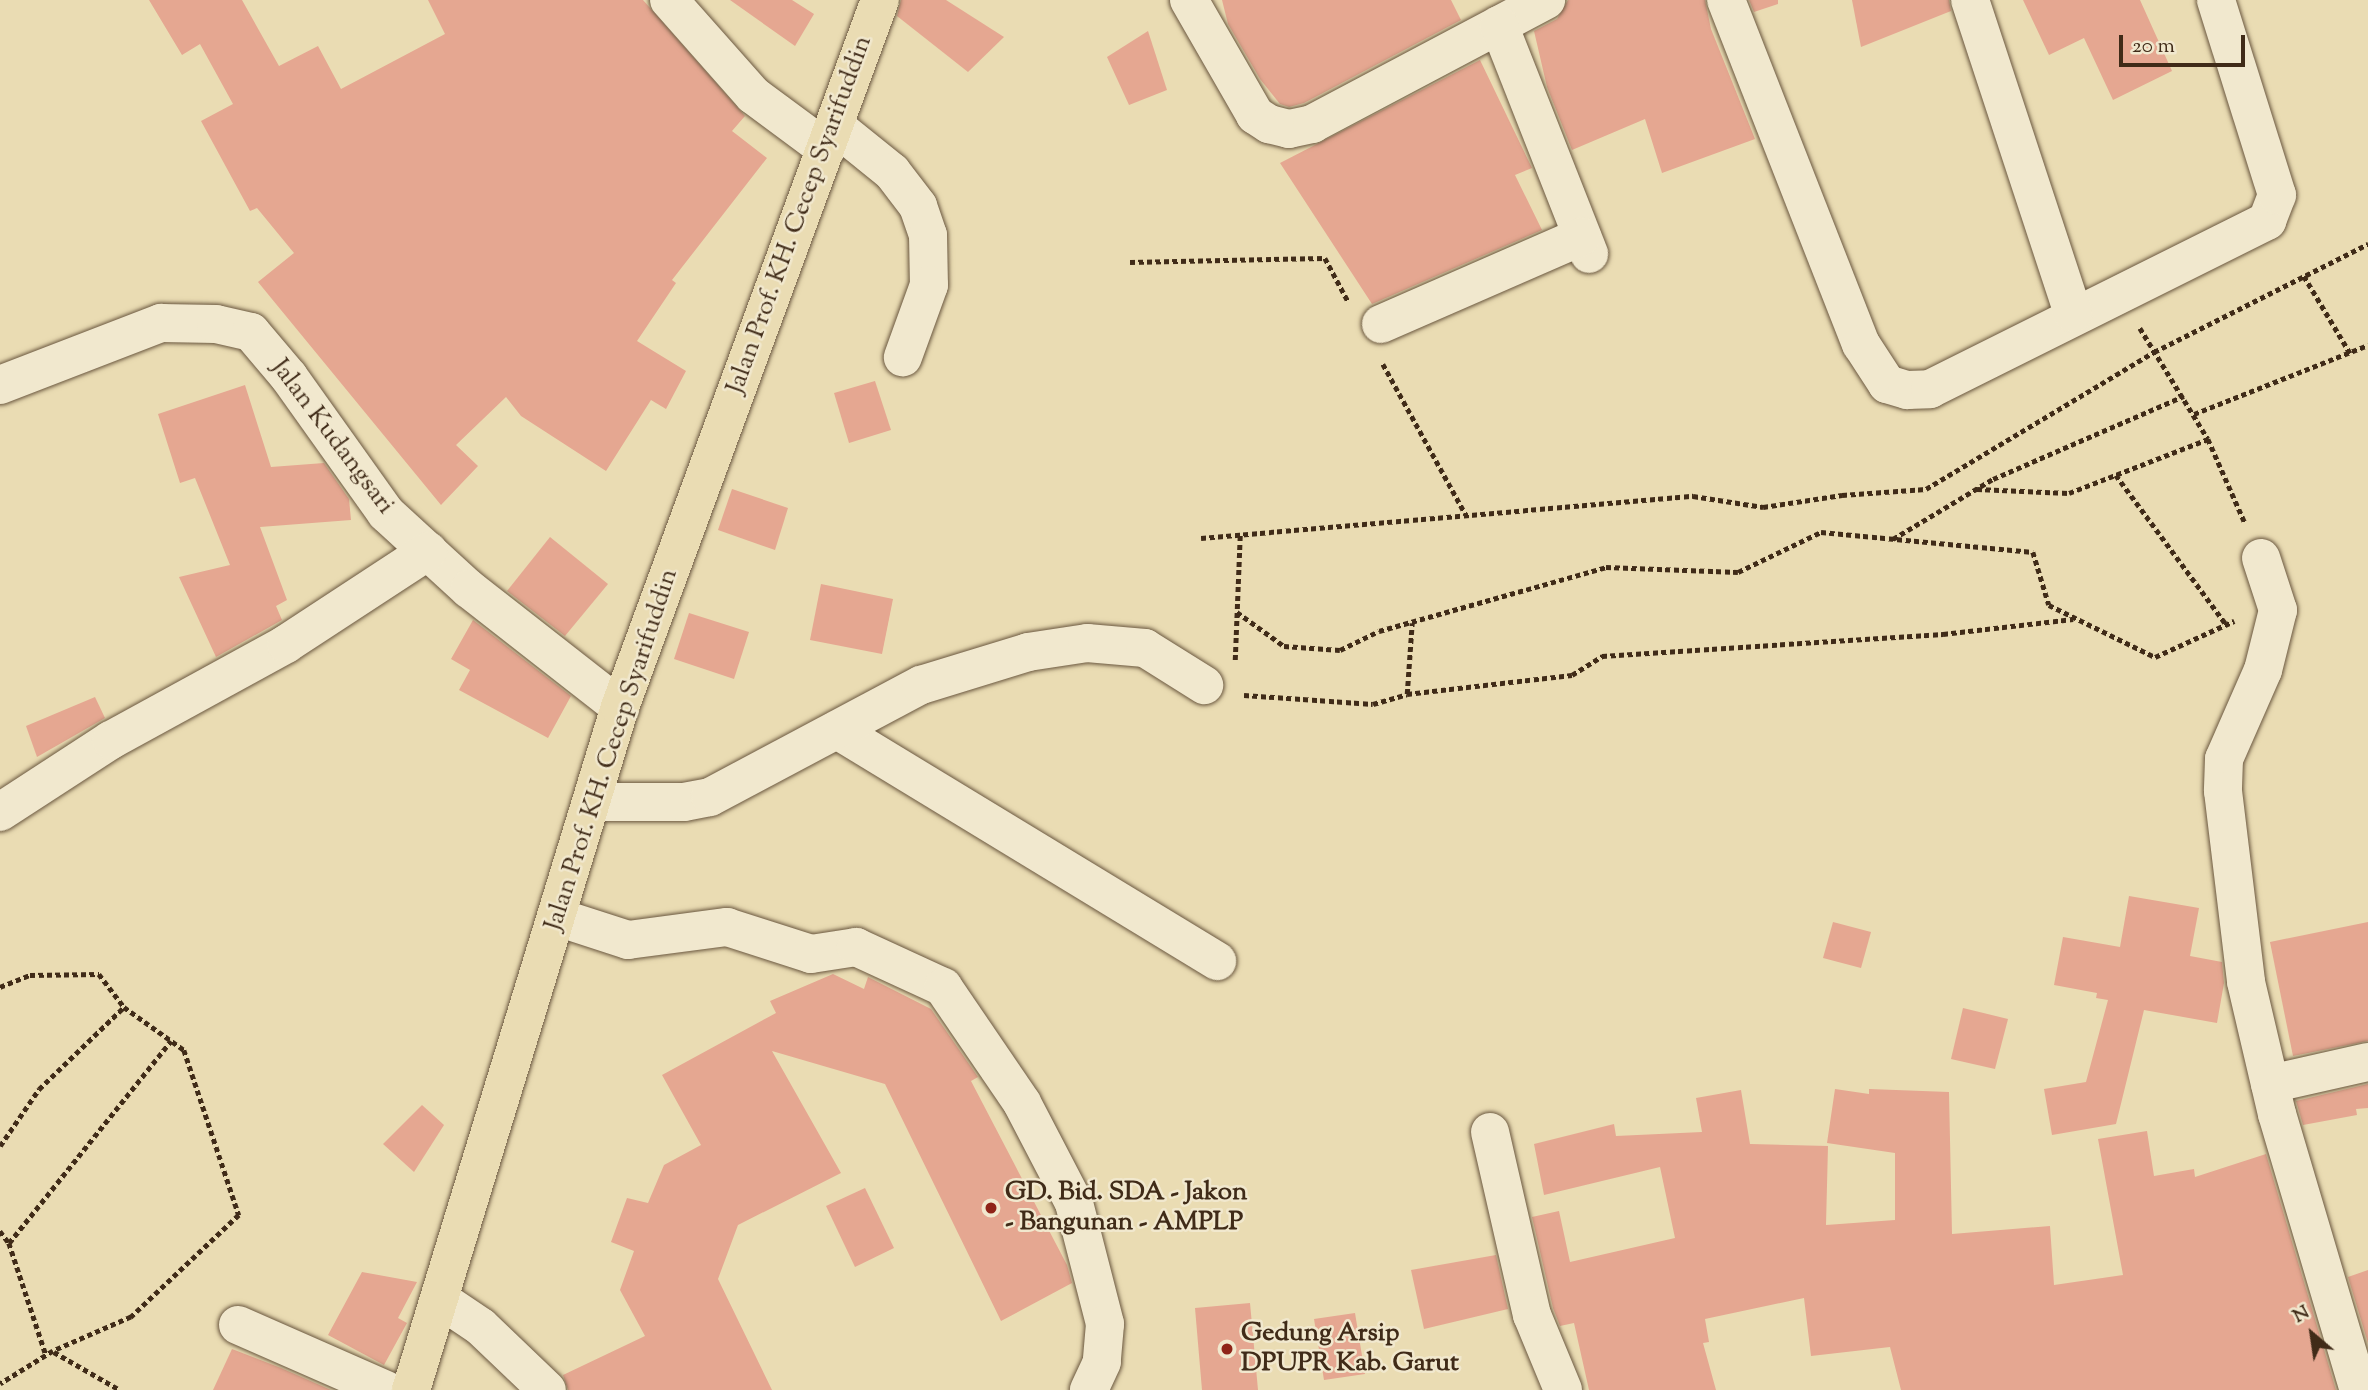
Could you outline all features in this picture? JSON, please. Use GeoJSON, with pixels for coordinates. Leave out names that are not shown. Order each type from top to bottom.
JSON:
{"type":"FeatureCollection","features":[{"type":"Feature","properties":{"kind":"main road","name":"Jalan Prof. KH. Cecep Syarifuddin"},"geometry":{"type":"LineString","coordinates":[[411,1390],[442,1300],[620,707],[797,216],[831,138],[880,0]]}},
{"type":"Feature","properties":{"kind":"street"},"geometry":{"type":"LineString","coordinates":[[669,0],[753,95],[892,172],[918,206],[928,235],[929,285],[903,357]]}},
{"type":"Feature","properties":{"kind":"street"},"geometry":{"type":"LineString","coordinates":[[1189,0],[1255,115],[1269,124],[1289,129],[1312,124],[1546,0]]}},
{"type":"Feature","properties":{"kind":"street"},"geometry":{"type":"LineString","coordinates":[[1726,0],[1861,344],[1887,384],[1907,390],[1930,388],[2073,314],[2267,221],[2275,208],[2272,174],[2216,0]]}},
{"type":"Feature","properties":{"kind":"street"},"geometry":{"type":"LineString","coordinates":[[1970,0],[2073,314]]}},
{"type":"Feature","properties":{"kind":"street"},"geometry":{"type":"LineString","coordinates":[[1370,329],[1586,245],[1499,25]]}},
{"type":"Feature","properties":{"kind":"street","name":"Jalan Kudangsari"},"geometry":{"type":"LineString","coordinates":[[0,385],[161,323],[216,324],[251,332],[289,377],[386,513],[428,551],[620,707]]}},
{"type":"Feature","properties":{"kind":"street"},"geometry":{"type":"LineString","coordinates":[[0,812],[111,740],[286,644],[428,551]]}},
{"type":"Feature","properties":{"kind":"street"},"geometry":{"type":"LineString","coordinates":[[2261,558],[2278,610],[2263,670],[2224,759],[2223,791],[2246,982],[2270,1084],[2359,1390]]}},
{"type":"Feature","properties":{"kind":"street"},"geometry":{"type":"LineString","coordinates":[[593,802],[684,802],[710,797],[921,685],[975,665],[1087,643],[1145,648],[1225,682]]}},
{"type":"Feature","properties":{"kind":"street"},"geometry":{"type":"LineString","coordinates":[[837,730],[1217,961]]}},
{"type":"Feature","properties":{"kind":"street"},"geometry":{"type":"LineString","coordinates":[[557,917],[628,940],[727,927],[811,954],[856,947],[943,987],[1022,1103],[1074,1203],[1105,1324],[1102,1362],[1089,1390]]}},
{"type":"Feature","properties":{"kind":"street"},"geometry":{"type":"LineString","coordinates":[[2270,1084],[2368,1062]]}},
{"type":"Feature","properties":{"kind":"street"},"geometry":{"type":"LineString","coordinates":[[1490,1132],[1532,1315],[1563,1390]]}},
{"type":"Feature","properties":{"kind":"street"},"geometry":{"type":"LineString","coordinates":[[442,1300],[481,1328],[547,1390]]}},
{"type":"Feature","properties":{"kind":"street"},"geometry":{"type":"LineString","coordinates":[[238,1325],[386,1390]]}},
{"type":"Feature","properties":{"kind":"path"},"geometry":{"type":"LineString","coordinates":[[1201,538],[1693,496],[1763,507],[1842,495],[1926,489],[2154,352],[2368,244]]}},
{"type":"Feature","properties":{"kind":"path"},"geometry":{"type":"LineString","coordinates":[[1130,262],[1325,258],[1370,329],[1466,515]]}},
{"type":"Feature","properties":{"kind":"path"},"geometry":{"type":"LineString","coordinates":[[2304,276],[2350,352]]}},
{"type":"Feature","properties":{"kind":"path"},"geometry":{"type":"LineString","coordinates":[[2139,327],[2184,396],[2208,439],[2261,558]]}},
{"type":"Feature","properties":{"kind":"path"},"geometry":{"type":"LineString","coordinates":[[2194,414],[2368,345]]}},
{"type":"Feature","properties":{"kind":"path"},"geometry":{"type":"LineString","coordinates":[[1893,539],[1976,489],[2184,396]]}},
{"type":"Feature","properties":{"kind":"path"},"geometry":{"type":"LineString","coordinates":[[1976,489],[2069,493],[2208,439]]}},
{"type":"Feature","properties":{"kind":"path"},"geometry":{"type":"LineString","coordinates":[[2116,475],[2226,624]]}},
{"type":"Feature","properties":{"kind":"path"},"geometry":{"type":"LineString","coordinates":[[1237,612],[1284,646],[1340,650],[1379,631],[1605,567],[1738,572],[1821,532],[2033,552],[2049,605],[2155,657],[2226,624],[2278,610]]}},
{"type":"Feature","properties":{"kind":"path"},"geometry":{"type":"LineString","coordinates":[[1240,535],[1237,612],[1225,682],[1373,704],[1407,694],[1572,675],[1602,656],[1943,634],[2076,619]]}},
{"type":"Feature","properties":{"kind":"path"},"geometry":{"type":"LineString","coordinates":[[1407,694],[1412,622]]}},
{"type":"Feature","properties":{"kind":"path"},"geometry":{"type":"LineString","coordinates":[[0,986],[30,975],[99,974],[124,1007],[184,1050],[239,1215],[131,1317],[53,1351],[0,1384]]}},
{"type":"Feature","properties":{"kind":"path"},"geometry":{"type":"LineString","coordinates":[[0,1146],[39,1089],[124,1007]]}},
{"type":"Feature","properties":{"kind":"path"},"geometry":{"type":"LineString","coordinates":[[9,1242],[171,1041]]}},
{"type":"Feature","properties":{"kind":"path"},"geometry":{"type":"LineString","coordinates":[[0,1231],[9,1242],[46,1355]]}},
{"type":"Feature","properties":{"kind":"path"},"geometry":{"type":"LineString","coordinates":[[53,1351],[120,1390]]}},
{"type":"Feature","properties":{"kind":"building"},"geometry":{"type":"Polygon","coordinates":[[[149,0],[242,0],[279,66],[318,46],[341,89],[445,34],[428,0],[643,0],[745,116],[732,131],[767,158],[672,280],[676,283],[637,341],[686,371],[666,409],[651,400],[606,471],[521,416],[506,397],[456,445],[478,466],[441,505],[258,282],[294,253],[257,208],[250,211],[201,121],[233,104],[200,44],[182,55],[149,0]]]}},
{"type":"Feature","properties":{"kind":"building"},"geometry":{"type":"Polygon","coordinates":[[[730,0],[792,0],[814,14],[795,46],[730,0]]]}},
{"type":"Feature","properties":{"kind":"building"},"geometry":{"type":"Polygon","coordinates":[[[901,0],[946,0],[1004,37],[968,72],[897,16],[901,0]]]}},
{"type":"Feature","properties":{"kind":"building"},"geometry":{"type":"Polygon","coordinates":[[[1222,0],[1451,0],[1461,20],[1304,103],[1289,107],[1280,104],[1260,79],[1228,24],[1222,0]]]}},
{"type":"Feature","properties":{"kind":"building"},"geometry":{"type":"Polygon","coordinates":[[[1568,0],[1705,0],[1711,29],[1755,139],[1662,173],[1645,119],[1572,150],[1547,87],[1534,31],[1557,19],[1568,0]]]}},
{"type":"Feature","properties":{"kind":"building"},"geometry":{"type":"Polygon","coordinates":[[[1749,0],[1778,0],[1778,4],[1754,12],[1749,0]]]}},
{"type":"Feature","properties":{"kind":"building"},"geometry":{"type":"Polygon","coordinates":[[[1852,0],[1949,0],[1951,11],[1861,47],[1852,0]]]}},
{"type":"Feature","properties":{"kind":"building"},"geometry":{"type":"Polygon","coordinates":[[[2023,0],[2140,0],[2172,71],[2113,100],[2084,38],[2049,55],[2023,0]]]}},
{"type":"Feature","properties":{"kind":"building"},"geometry":{"type":"Polygon","coordinates":[[[1148,31],[1167,90],[1129,105],[1107,57],[1148,31]]]}},
{"type":"Feature","properties":{"kind":"building"},"geometry":{"type":"Polygon","coordinates":[[[1480,60],[1532,168],[1515,175],[1542,230],[1372,304],[1280,163],[1480,60]]]}},
{"type":"Feature","properties":{"kind":"building"},"geometry":{"type":"Polygon","coordinates":[[[875,381],[891,430],[849,443],[834,393],[875,381]]]}},
{"type":"Feature","properties":{"kind":"building"},"geometry":{"type":"Polygon","coordinates":[[[245,385],[271,467],[324,463],[349,499],[351,520],[260,527],[287,600],[276,606],[282,620],[216,657],[179,577],[230,565],[195,478],[180,483],[158,414],[245,385]]]}},
{"type":"Feature","properties":{"kind":"building"},"geometry":{"type":"Polygon","coordinates":[[[732,489],[788,508],[775,550],[718,530],[732,489]]]}},
{"type":"Feature","properties":{"kind":"building"},"geometry":{"type":"Polygon","coordinates":[[[550,537],[608,584],[565,636],[507,591],[550,537]]]}},
{"type":"Feature","properties":{"kind":"building"},"geometry":{"type":"Polygon","coordinates":[[[821,584],[893,599],[882,654],[810,640],[821,584]]]}},
{"type":"Feature","properties":{"kind":"building"},"geometry":{"type":"Polygon","coordinates":[[[689,613],[749,632],[734,679],[674,659],[689,613]]]}},
{"type":"Feature","properties":{"kind":"building"},"geometry":{"type":"Polygon","coordinates":[[[473,620],[571,696],[548,738],[459,690],[470,670],[451,659],[473,620]]]}},
{"type":"Feature","properties":{"kind":"building"},"geometry":{"type":"Polygon","coordinates":[[[95,697],[105,718],[37,757],[26,726],[95,697]]]}},
{"type":"Feature","properties":{"kind":"building"},"geometry":{"type":"Polygon","coordinates":[[[2129,896],[2199,908],[2190,956],[2222,962],[2224,983],[2217,1023],[2144,1010],[2116,1124],[2052,1135],[2044,1089],[2086,1082],[2108,1000],[2096,998],[2097,993],[2054,985],[2063,937],[2120,947],[2129,896]]]}},
{"type":"Feature","properties":{"kind":"building"},"geometry":{"type":"Polygon","coordinates":[[[1833,922],[1871,932],[1861,968],[1823,958],[1833,922]]]}},
{"type":"Feature","properties":{"kind":"building"},"geometry":{"type":"Polygon","coordinates":[[[2368,922],[2368,1041],[2293,1056],[2270,942],[2368,922]]]}},
{"type":"Feature","properties":{"kind":"building"},"geometry":{"type":"Polygon","coordinates":[[[833,974],[864,989],[868,977],[931,1009],[978,1077],[971,1081],[1067,1265],[1072,1283],[1001,1321],[885,1084],[772,1051],[841,1173],[738,1225],[718,1279],[772,1390],[568,1390],[563,1375],[645,1336],[620,1290],[634,1251],[611,1242],[627,1198],[648,1203],[664,1165],[701,1145],[662,1075],[776,1013],[770,1001],[833,974]]]}},
{"type":"Feature","properties":{"kind":"building"},"geometry":{"type":"Polygon","coordinates":[[[1963,1008],[2008,1019],[1995,1069],[1951,1059],[1963,1008]]]}},
{"type":"Feature","properties":{"kind":"building"},"geometry":{"type":"Polygon","coordinates":[[[2368,1084],[2368,1108],[2356,1109],[2357,1115],[2303,1125],[2296,1101],[2368,1084]]]}},
{"type":"Feature","properties":{"kind":"building"},"geometry":{"type":"Polygon","coordinates":[[[1835,1089],[1869,1094],[1869,1089],[1949,1092],[1952,1234],[2050,1226],[2054,1285],[2123,1275],[2098,1139],[2147,1131],[2154,1176],[2194,1169],[2195,1177],[2266,1154],[2336,1390],[1901,1390],[1890,1347],[1811,1356],[1804,1298],[1705,1319],[1709,1342],[1703,1343],[1716,1390],[1589,1390],[1574,1323],[1560,1326],[1553,1308],[1532,1217],[1559,1211],[1570,1262],[1675,1238],[1660,1167],[1544,1195],[1534,1144],[1614,1124],[1616,1136],[1702,1132],[1696,1098],[1741,1090],[1750,1144],[1828,1146],[1826,1225],[1895,1220],[1895,1153],[1827,1143],[1835,1089]]]}},
{"type":"Feature","properties":{"kind":"building"},"geometry":{"type":"Polygon","coordinates":[[[422,1105],[444,1125],[414,1172],[383,1144],[422,1105]]]}},
{"type":"Feature","properties":{"kind":"building"},"geometry":{"type":"Polygon","coordinates":[[[865,1188],[894,1248],[855,1267],[826,1206],[865,1188]]]}},
{"type":"Feature","properties":{"kind":"building"},"geometry":{"type":"Polygon","coordinates":[[[1496,1255],[1508,1309],[1424,1329],[1411,1270],[1496,1255]]]}},
{"type":"Feature","properties":{"kind":"building"},"geometry":{"type":"Polygon","coordinates":[[[2368,1270],[2368,1343],[2348,1277],[2368,1270]]]}},
{"type":"Feature","properties":{"kind":"building"},"geometry":{"type":"Polygon","coordinates":[[[362,1272],[417,1282],[398,1318],[407,1323],[384,1365],[328,1335],[362,1272]]]}},
{"type":"Feature","properties":{"kind":"building","name":"Gedung Arsip DPUPR Kab. Garut"},"geometry":{"type":"Polygon","coordinates":[[[1250,1303],[1258,1390],[1202,1390],[1195,1308],[1250,1303]]]}},
{"type":"Feature","properties":{"kind":"building"},"geometry":{"type":"Polygon","coordinates":[[[1355,1313],[1365,1374],[1324,1380],[1314,1319],[1355,1313]]]}},
{"type":"Feature","properties":{"kind":"building"},"geometry":{"type":"Polygon","coordinates":[[[232,1349],[281,1368],[331,1390],[213,1390],[232,1349]]]}},
{"type":"Feature","properties":{"kind":"place","name":"GD. Bid. SDA - Jakon - Bangunan - AMPLP"},"geometry":{"type":"Point","coordinates":[991,1208]}},
{"type":"Feature","properties":{"kind":"place","name":"Gedung Arsip DPUPR Kab. Garut"},"geometry":{"type":"Point","coordinates":[1227,1349]}}]}
